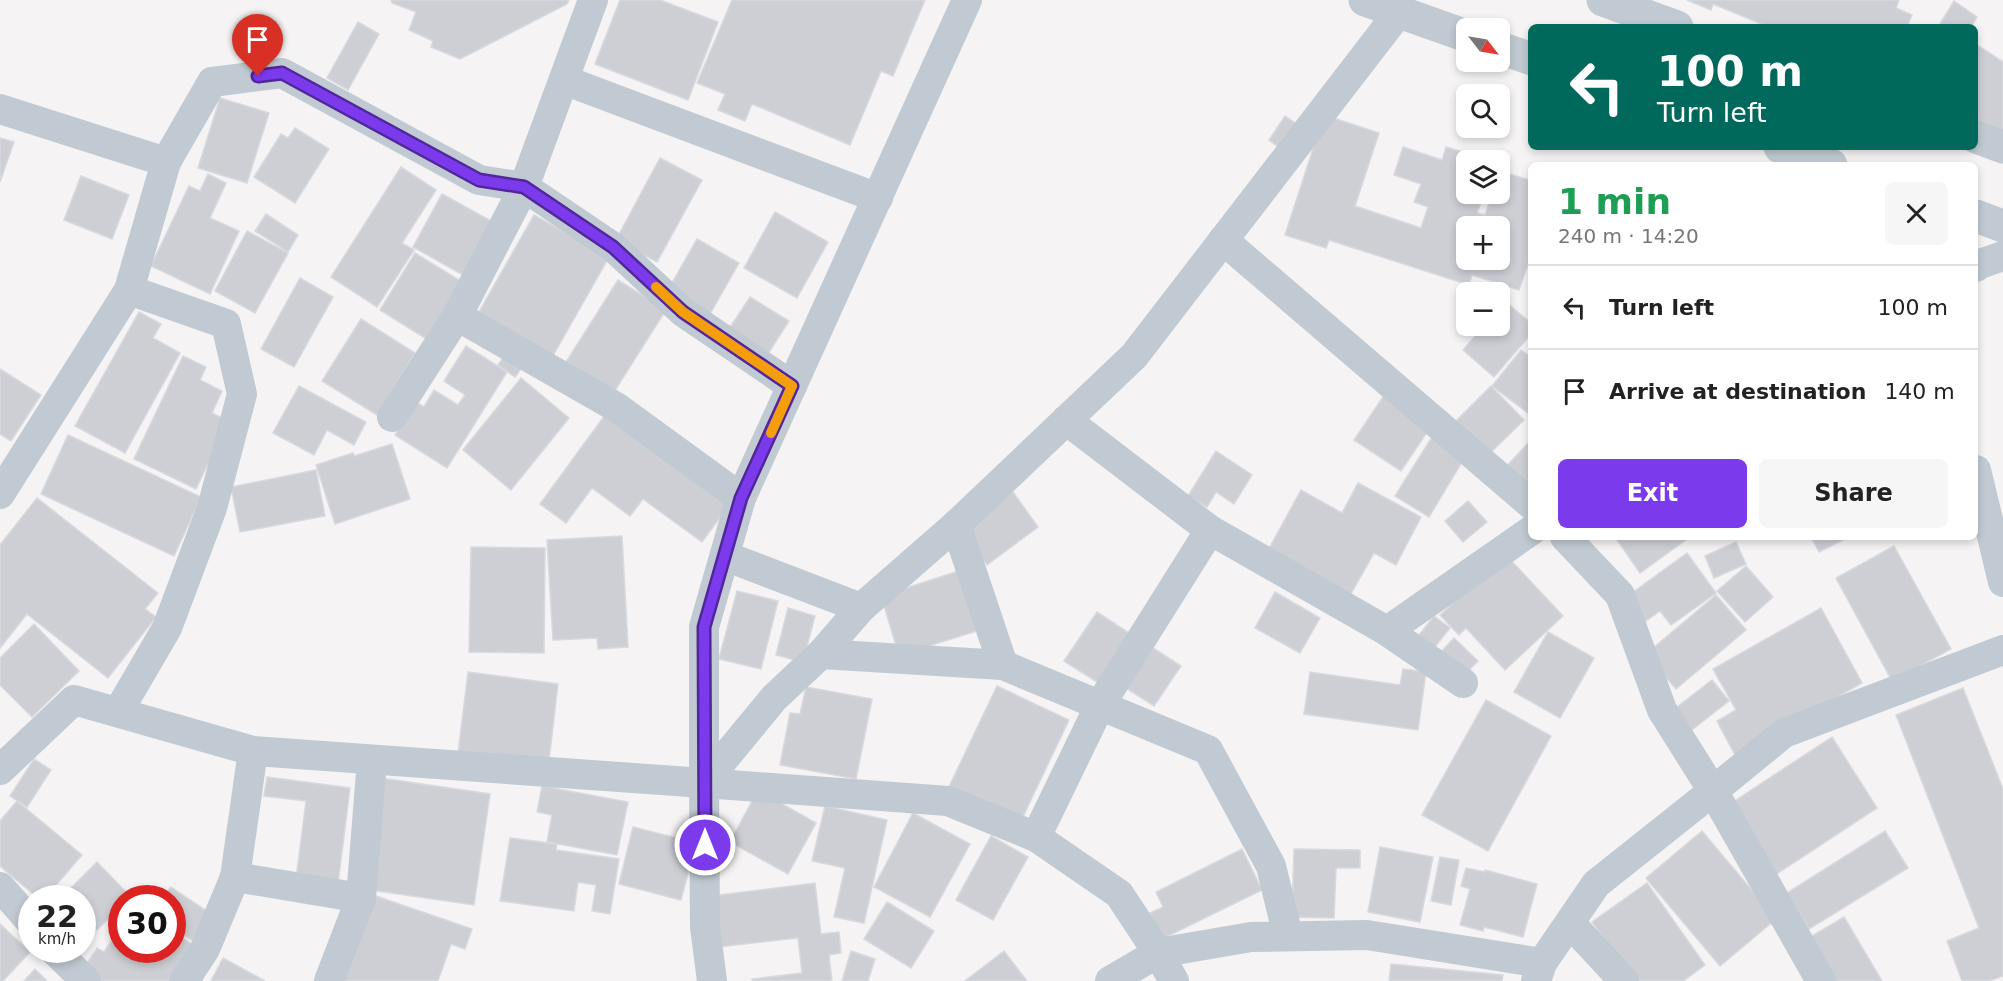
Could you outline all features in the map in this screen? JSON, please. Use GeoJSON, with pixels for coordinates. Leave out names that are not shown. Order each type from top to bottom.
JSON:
{"type":"FeatureCollection","features":[{"type":"Feature","properties":{"kind":"street"},"geometry":{"type":"LineString","coordinates":[[392,417],[457,316],[524,187],[593,0]]}},
{"type":"Feature","properties":{"kind":"street"},"geometry":{"type":"LineString","coordinates":[[712,981],[705,927],[704,627],[741,498],[967,0]]}},
{"type":"Feature","properties":{"kind":"street"},"geometry":{"type":"LineString","coordinates":[[1365,0],[1456,32]]}},
{"type":"Feature","properties":{"kind":"street"},"geometry":{"type":"LineString","coordinates":[[1607,1],[1669,24]]}},
{"type":"Feature","properties":{"kind":"street"},"geometry":{"type":"LineString","coordinates":[[704,783],[774,698],[821,654],[861,608],[956,525],[1134,356],[1399,12]]}},
{"type":"Feature","properties":{"kind":"street"},"geometry":{"type":"LineString","coordinates":[[1510,51],[1528,58]]}},
{"type":"Feature","properties":{"kind":"street"},"geometry":{"type":"LineString","coordinates":[[0,494],[129,290],[166,162],[212,82],[282,73],[479,180],[524,187],[613,247],[683,312],[792,386]]}},
{"type":"Feature","properties":{"kind":"street"},"geometry":{"type":"LineString","coordinates":[[564,80],[878,198]]}},
{"type":"Feature","properties":{"kind":"street"},"geometry":{"type":"LineString","coordinates":[[0,109],[166,162]]}},
{"type":"Feature","properties":{"kind":"street"},"geometry":{"type":"LineString","coordinates":[[1978,138],[2003,147]]}},
{"type":"Feature","properties":{"kind":"street"},"geometry":{"type":"LineString","coordinates":[[1790,154],[1820,162]]}},
{"type":"Feature","properties":{"kind":"street"},"geometry":{"type":"LineString","coordinates":[[1978,217],[2003,226]]}},
{"type":"Feature","properties":{"kind":"street"},"geometry":{"type":"LineString","coordinates":[[1223,240],[1528,502]]}},
{"type":"Feature","properties":{"kind":"street"},"geometry":{"type":"LineString","coordinates":[[1978,265],[2003,256]]}},
{"type":"Feature","properties":{"kind":"street"},"geometry":{"type":"LineString","coordinates":[[118,712],[166,628],[212,508],[242,394],[226,324],[129,290]]}},
{"type":"Feature","properties":{"kind":"street"},"geometry":{"type":"LineString","coordinates":[[457,316],[616,407],[741,498]]}},
{"type":"Feature","properties":{"kind":"street"},"geometry":{"type":"LineString","coordinates":[[1066,420],[1209,530],[1387,631],[1463,683]]}},
{"type":"Feature","properties":{"kind":"street"},"geometry":{"type":"LineString","coordinates":[[1978,478],[2003,582]]}},
{"type":"Feature","properties":{"kind":"street"},"geometry":{"type":"LineString","coordinates":[[956,525],[1003,665]]}},
{"type":"Feature","properties":{"kind":"street"},"geometry":{"type":"LineString","coordinates":[[1036,837],[1100,705],[1209,530]]}},
{"type":"Feature","properties":{"kind":"street"},"geometry":{"type":"LineString","coordinates":[[1387,631],[1528,533]]}},
{"type":"Feature","properties":{"kind":"street"},"geometry":{"type":"LineString","coordinates":[[1568,540],[1620,596],[1662,710],[1713,791],[1821,981]]}},
{"type":"Feature","properties":{"kind":"street"},"geometry":{"type":"LineString","coordinates":[[724,556],[861,608]]}},
{"type":"Feature","properties":{"kind":"street"},"geometry":{"type":"LineString","coordinates":[[1110,981],[1158,953],[1251,937],[1288,936],[1367,935],[1539,972],[1596,884],[1784,733],[2003,650]]}},
{"type":"Feature","properties":{"kind":"street"},"geometry":{"type":"LineString","coordinates":[[821,654],[1003,665],[1208,750],[1271,866],[1288,936]]}},
{"type":"Feature","properties":{"kind":"street"},"geometry":{"type":"LineString","coordinates":[[0,770],[74,700],[254,751],[948,801],[1036,837],[1119,894],[1174,981]]}},
{"type":"Feature","properties":{"kind":"street"},"geometry":{"type":"LineString","coordinates":[[184,981],[205,949],[235,877],[254,751]]}},
{"type":"Feature","properties":{"kind":"street"},"geometry":{"type":"LineString","coordinates":[[329,981],[361,898],[372,760]]}},
{"type":"Feature","properties":{"kind":"street"},"geometry":{"type":"LineString","coordinates":[[235,877],[361,898]]}},
{"type":"Feature","properties":{"kind":"street"},"geometry":{"type":"LineString","coordinates":[[0,887],[18,907]]}},
{"type":"Feature","properties":{"kind":"street"},"geometry":{"type":"LineString","coordinates":[[1570,923],[1624,981]]}},
{"type":"Feature","properties":{"kind":"street"},"geometry":{"type":"LineString","coordinates":[[67,963],[86,981]]}},
{"type":"Feature","properties":{"kind":"building"},"geometry":{"type":"Polygon","coordinates":[[[391,0],[569,0],[567,4],[460,59],[431,47],[433,41],[409,30],[416,12],[392,3],[391,0]]]}},
{"type":"Feature","properties":{"kind":"building"},"geometry":{"type":"Polygon","coordinates":[[[620,0],[660,0],[718,22],[688,100],[595,64],[620,0]]]}},
{"type":"Feature","properties":{"kind":"building"},"geometry":{"type":"Polygon","coordinates":[[[732,0],[925,0],[893,76],[881,71],[850,145],[752,104],[745,121],[718,110],[725,94],[697,83],[732,0]]]}},
{"type":"Feature","properties":{"kind":"building"},"geometry":{"type":"Polygon","coordinates":[[[1687,0],[1899,0],[1896,8],[1912,15],[1908,24],[1762,24],[1713,4],[1711,10],[1687,0]]]}},
{"type":"Feature","properties":{"kind":"building"},"geometry":{"type":"Polygon","coordinates":[[[1954,1],[1977,17],[1973,24],[1940,24],[1954,1]]]}},
{"type":"Feature","properties":{"kind":"building"},"geometry":{"type":"Polygon","coordinates":[[[358,22],[379,34],[348,90],[327,78],[358,22]]]}},
{"type":"Feature","properties":{"kind":"building"},"geometry":{"type":"Polygon","coordinates":[[[1978,45],[2003,62],[2003,142],[1978,126],[1978,45]]]}},
{"type":"Feature","properties":{"kind":"building"},"geometry":{"type":"Polygon","coordinates":[[[220,98],[269,113],[247,183],[198,168],[220,98]]]}},
{"type":"Feature","properties":{"kind":"building"},"geometry":{"type":"Polygon","coordinates":[[[1324,115],[1379,133],[1355,206],[1421,228],[1428,207],[1414,202],[1421,184],[1394,175],[1403,147],[1442,160],[1446,147],[1456,150],[1456,204],[1480,204],[1477,213],[1485,215],[1489,204],[1510,204],[1510,174],[1528,180],[1528,264],[1519,290],[1510,287],[1510,282],[1494,282],[1472,275],[1470,282],[1460,282],[1329,240],[1326,248],[1285,235],[1324,115]]]}},
{"type":"Feature","properties":{"kind":"building"},"geometry":{"type":"Polygon","coordinates":[[[1285,116],[1298,125],[1281,149],[1269,140],[1285,116]]]}},
{"type":"Feature","properties":{"kind":"building"},"geometry":{"type":"Polygon","coordinates":[[[295,128],[329,149],[295,203],[254,177],[281,134],[288,138],[295,128]]]}},
{"type":"Feature","properties":{"kind":"building"},"geometry":{"type":"Polygon","coordinates":[[[0,138],[14,142],[0,182],[0,138]]]}},
{"type":"Feature","properties":{"kind":"building"},"geometry":{"type":"Polygon","coordinates":[[[660,158],[702,180],[657,262],[616,240],[660,158]]]}},
{"type":"Feature","properties":{"kind":"building"},"geometry":{"type":"Polygon","coordinates":[[[401,167],[436,190],[402,243],[414,250],[377,307],[331,277],[401,167]]]}},
{"type":"Feature","properties":{"kind":"building"},"geometry":{"type":"Polygon","coordinates":[[[208,174],[226,183],[210,218],[239,231],[210,294],[151,266],[189,186],[200,191],[208,174]]]}},
{"type":"Feature","properties":{"kind":"building"},"geometry":{"type":"Polygon","coordinates":[[[81,176],[129,195],[112,239],[64,220],[81,176]]]}},
{"type":"Feature","properties":{"kind":"building"},"geometry":{"type":"Polygon","coordinates":[[[442,194],[493,222],[463,275],[413,247],[442,194]]]}},
{"type":"Feature","properties":{"kind":"building"},"geometry":{"type":"Polygon","coordinates":[[[775,212],[828,242],[797,298],[744,268],[775,212]]]}},
{"type":"Feature","properties":{"kind":"building"},"geometry":{"type":"Polygon","coordinates":[[[266,214],[298,235],[288,252],[255,231],[266,214]]]}},
{"type":"Feature","properties":{"kind":"building"},"geometry":{"type":"Polygon","coordinates":[[[534,215],[609,257],[550,361],[475,319],[534,215]]]}},
{"type":"Feature","properties":{"kind":"building"},"geometry":{"type":"Polygon","coordinates":[[[247,231],[288,253],[255,313],[215,291],[247,231]]]}},
{"type":"Feature","properties":{"kind":"building"},"geometry":{"type":"Polygon","coordinates":[[[697,239],[739,263],[710,314],[668,290],[697,239]]]}},
{"type":"Feature","properties":{"kind":"building"},"geometry":{"type":"Polygon","coordinates":[[[415,253],[464,283],[428,340],[380,310],[415,253]]]}},
{"type":"Feature","properties":{"kind":"building"},"geometry":{"type":"Polygon","coordinates":[[[300,278],[333,297],[294,367],[261,349],[300,278]]]}},
{"type":"Feature","properties":{"kind":"building"},"geometry":{"type":"Polygon","coordinates":[[[618,280],[666,310],[614,392],[566,362],[618,280]]]}},
{"type":"Feature","properties":{"kind":"building"},"geometry":{"type":"Polygon","coordinates":[[[750,297],[789,321],[768,354],[729,329],[750,297]]]}},
{"type":"Feature","properties":{"kind":"building"},"geometry":{"type":"Polygon","coordinates":[[[1510,305],[1528,321],[1528,338],[1494,377],[1463,350],[1475,336],[1510,336],[1510,305]]]}},
{"type":"Feature","properties":{"kind":"building"},"geometry":{"type":"Polygon","coordinates":[[[139,312],[161,324],[153,338],[180,353],[125,453],[75,426],[139,312]]]}},
{"type":"Feature","properties":{"kind":"building"},"geometry":{"type":"Polygon","coordinates":[[[361,319],[415,353],[377,415],[322,381],[361,319]]]}},
{"type":"Feature","properties":{"kind":"building"},"geometry":{"type":"Polygon","coordinates":[[[466,346],[507,372],[447,468],[395,435],[416,402],[424,407],[434,390],[458,405],[465,395],[444,381],[466,346]]]}},
{"type":"Feature","properties":{"kind":"building"},"geometry":{"type":"Polygon","coordinates":[[[1521,350],[1528,355],[1528,413],[1492,386],[1521,350]]]}},
{"type":"Feature","properties":{"kind":"building"},"geometry":{"type":"Polygon","coordinates":[[[506,353],[524,365],[515,377],[498,365],[506,353]]]}},
{"type":"Feature","properties":{"kind":"building"},"geometry":{"type":"Polygon","coordinates":[[[183,356],[206,367],[200,380],[222,391],[212,413],[228,421],[196,489],[134,459],[183,356]]]}},
{"type":"Feature","properties":{"kind":"building"},"geometry":{"type":"Polygon","coordinates":[[[0,369],[41,395],[11,441],[0,434],[0,369]]]}},
{"type":"Feature","properties":{"kind":"building"},"geometry":{"type":"Polygon","coordinates":[[[521,378],[569,418],[511,490],[463,450],[521,378]]]}},
{"type":"Feature","properties":{"kind":"building"},"geometry":{"type":"Polygon","coordinates":[[[299,386],[366,422],[354,445],[327,430],[314,455],[273,433],[299,386]]]}},
{"type":"Feature","properties":{"kind":"building"},"geometry":{"type":"Polygon","coordinates":[[[1491,386],[1524,420],[1486,457],[1453,424],[1491,386]]]}},
{"type":"Feature","properties":{"kind":"building"},"geometry":{"type":"Polygon","coordinates":[[[1385,394],[1432,425],[1401,471],[1354,440],[1385,394]]]}},
{"type":"Feature","properties":{"kind":"building"},"geometry":{"type":"Polygon","coordinates":[[[605,415],[729,505],[702,542],[643,499],[630,516],[592,488],[566,523],[540,504],[605,415]]]}},
{"type":"Feature","properties":{"kind":"building"},"geometry":{"type":"Polygon","coordinates":[[[68,435],[201,497],[174,556],[41,494],[68,435]]]}},
{"type":"Feature","properties":{"kind":"building"},"geometry":{"type":"Polygon","coordinates":[[[1432,437],[1465,457],[1429,517],[1395,496],[1432,437]]]}},
{"type":"Feature","properties":{"kind":"building"},"geometry":{"type":"Polygon","coordinates":[[[1528,443],[1528,491],[1504,469],[1528,443]]]}},
{"type":"Feature","properties":{"kind":"building"},"geometry":{"type":"Polygon","coordinates":[[[392,444],[410,499],[335,524],[316,465],[392,444]]]}},
{"type":"Feature","properties":{"kind":"building"},"geometry":{"type":"Polygon","coordinates":[[[1216,451],[1252,475],[1234,504],[1216,492],[1207,507],[1188,496],[1216,451]]]}},
{"type":"Feature","properties":{"kind":"building"},"geometry":{"type":"Polygon","coordinates":[[[316,470],[325,516],[240,532],[231,487],[316,470]]]}},
{"type":"Feature","properties":{"kind":"building"},"geometry":{"type":"Polygon","coordinates":[[[1358,483],[1421,517],[1396,565],[1374,553],[1347,601],[1265,556],[1301,490],[1342,513],[1358,483]]]}},
{"type":"Feature","properties":{"kind":"building"},"geometry":{"type":"Polygon","coordinates":[[[1013,492],[1038,527],[987,565],[962,531],[1013,492]]]}},
{"type":"Feature","properties":{"kind":"building"},"geometry":{"type":"Polygon","coordinates":[[[37,498],[158,593],[145,609],[156,617],[108,678],[27,614],[0,648],[0,545],[37,498]]]}},
{"type":"Feature","properties":{"kind":"building"},"geometry":{"type":"Polygon","coordinates":[[[1468,501],[1487,522],[1463,542],[1445,521],[1468,501]]]}},
{"type":"Feature","properties":{"kind":"building"},"geometry":{"type":"Polygon","coordinates":[[[622,536],[628,647],[598,649],[597,638],[553,640],[547,540],[622,536]]]}},
{"type":"Feature","properties":{"kind":"building"},"geometry":{"type":"Polygon","coordinates":[[[1617,540],[1686,540],[1640,573],[1617,540]]]}},
{"type":"Feature","properties":{"kind":"building"},"geometry":{"type":"Polygon","coordinates":[[[1813,540],[1843,540],[1819,552],[1813,540]]]}},
{"type":"Feature","properties":{"kind":"building"},"geometry":{"type":"Polygon","coordinates":[[[1736,542],[1746,564],[1714,578],[1705,556],[1736,542]]]}},
{"type":"Feature","properties":{"kind":"building"},"geometry":{"type":"Polygon","coordinates":[[[1894,546],[1951,649],[1892,681],[1836,578],[1894,546]]]}},
{"type":"Feature","properties":{"kind":"building"},"geometry":{"type":"Polygon","coordinates":[[[471,547],[545,548],[544,653],[469,652],[471,547]]]}},
{"type":"Feature","properties":{"kind":"building"},"geometry":{"type":"Polygon","coordinates":[[[1687,553],[1716,593],[1671,625],[1660,611],[1646,621],[1628,596],[1687,553]]]}},
{"type":"Feature","properties":{"kind":"building"},"geometry":{"type":"Polygon","coordinates":[[[1506,555],[1563,616],[1505,670],[1466,628],[1459,635],[1440,615],[1506,555]]]}},
{"type":"Feature","properties":{"kind":"building"},"geometry":{"type":"Polygon","coordinates":[[[1746,566],[1773,597],[1745,622],[1717,591],[1746,566]]]}},
{"type":"Feature","properties":{"kind":"building"},"geometry":{"type":"Polygon","coordinates":[[[959,571],[977,631],[899,655],[881,596],[959,571]]]}},
{"type":"Feature","properties":{"kind":"building"},"geometry":{"type":"Polygon","coordinates":[[[737,591],[778,601],[761,669],[719,659],[737,591]]]}},
{"type":"Feature","properties":{"kind":"building"},"geometry":{"type":"Polygon","coordinates":[[[1275,592],[1320,618],[1300,653],[1255,628],[1275,592]]]}},
{"type":"Feature","properties":{"kind":"building"},"geometry":{"type":"Polygon","coordinates":[[[1716,595],[1746,630],[1676,689],[1646,654],[1716,595]]]}},
{"type":"Feature","properties":{"kind":"building"},"geometry":{"type":"Polygon","coordinates":[[[788,608],[815,616],[803,662],[776,655],[788,608]]]}},
{"type":"Feature","properties":{"kind":"building"},"geometry":{"type":"Polygon","coordinates":[[[1821,608],[1862,683],[1735,755],[1717,721],[1736,710],[1713,669],[1821,608]]]}},
{"type":"Feature","properties":{"kind":"building"},"geometry":{"type":"Polygon","coordinates":[[[1097,612],[1132,635],[1100,684],[1064,661],[1097,612]]]}},
{"type":"Feature","properties":{"kind":"building"},"geometry":{"type":"Polygon","coordinates":[[[1434,616],[1450,628],[1431,652],[1416,639],[1434,616]]]}},
{"type":"Feature","properties":{"kind":"building"},"geometry":{"type":"Polygon","coordinates":[[[34,624],[79,671],[32,717],[0,685],[0,658],[34,624]]]}},
{"type":"Feature","properties":{"kind":"building"},"geometry":{"type":"Polygon","coordinates":[[[1548,632],[1594,658],[1560,718],[1514,692],[1548,632]]]}},
{"type":"Feature","properties":{"kind":"building"},"geometry":{"type":"Polygon","coordinates":[[[1454,638],[1478,661],[1465,674],[1442,651],[1454,638]]]}},
{"type":"Feature","properties":{"kind":"building"},"geometry":{"type":"Polygon","coordinates":[[[1153,648],[1181,666],[1154,706],[1126,688],[1153,648]]]}},
{"type":"Feature","properties":{"kind":"building"},"geometry":{"type":"Polygon","coordinates":[[[1403,669],[1426,672],[1418,730],[1304,714],[1310,672],[1400,685],[1403,669]]]}},
{"type":"Feature","properties":{"kind":"building"},"geometry":{"type":"Polygon","coordinates":[[[468,672],[558,684],[548,769],[457,762],[468,672]]]}},
{"type":"Feature","properties":{"kind":"building"},"geometry":{"type":"Polygon","coordinates":[[[1712,680],[1729,701],[1688,733],[1672,711],[1712,680]]]}},
{"type":"Feature","properties":{"kind":"building"},"geometry":{"type":"Polygon","coordinates":[[[997,686],[1069,720],[1019,825],[947,791],[997,686]]]}},
{"type":"Feature","properties":{"kind":"building"},"geometry":{"type":"Polygon","coordinates":[[[806,687],[872,699],[856,779],[780,765],[790,713],[800,714],[806,687]]]}},
{"type":"Feature","properties":{"kind":"building"},"geometry":{"type":"Polygon","coordinates":[[[1963,688],[2003,789],[2003,976],[1989,981],[1962,981],[1947,941],[1979,928],[1896,715],[1963,688]]]}},
{"type":"Feature","properties":{"kind":"building"},"geometry":{"type":"Polygon","coordinates":[[[1486,700],[1551,736],[1488,851],[1422,815],[1486,700]]]}},
{"type":"Feature","properties":{"kind":"building"},"geometry":{"type":"Polygon","coordinates":[[[1832,737],[1877,808],[1772,877],[1727,806],[1832,737]]]}},
{"type":"Feature","properties":{"kind":"building"},"geometry":{"type":"Polygon","coordinates":[[[34,759],[51,770],[27,807],[10,796],[34,759]]]}},
{"type":"Feature","properties":{"kind":"building"},"geometry":{"type":"Polygon","coordinates":[[[267,777],[350,788],[338,884],[296,879],[306,801],[264,796],[267,777]]]}},
{"type":"Feature","properties":{"kind":"building"},"geometry":{"type":"Polygon","coordinates":[[[381,778],[490,794],[474,905],[364,889],[381,778]]]}},
{"type":"Feature","properties":{"kind":"building"},"geometry":{"type":"Polygon","coordinates":[[[542,786],[628,802],[617,855],[547,842],[552,815],[537,812],[542,786]]]}},
{"type":"Feature","properties":{"kind":"building"},"geometry":{"type":"Polygon","coordinates":[[[758,790],[816,823],[788,874],[730,842],[758,790]]]}},
{"type":"Feature","properties":{"kind":"building"},"geometry":{"type":"Polygon","coordinates":[[[17,801],[82,855],[56,885],[23,885],[0,866],[0,821],[17,801]]]}},
{"type":"Feature","properties":{"kind":"building"},"geometry":{"type":"Polygon","coordinates":[[[825,806],[887,820],[864,923],[834,917],[845,868],[812,861],[825,806]]]}},
{"type":"Feature","properties":{"kind":"building"},"geometry":{"type":"Polygon","coordinates":[[[913,813],[970,844],[930,917],[874,887],[913,813]]]}},
{"type":"Feature","properties":{"kind":"building"},"geometry":{"type":"Polygon","coordinates":[[[633,827],[696,843],[681,900],[619,884],[633,827]]]}},
{"type":"Feature","properties":{"kind":"building"},"geometry":{"type":"Polygon","coordinates":[[[1702,831],[1776,919],[1720,966],[1646,878],[1702,831]]]}},
{"type":"Feature","properties":{"kind":"building"},"geometry":{"type":"Polygon","coordinates":[[[1885,831],[1908,868],[1809,929],[1787,893],[1885,831]]]}},
{"type":"Feature","properties":{"kind":"building"},"geometry":{"type":"Polygon","coordinates":[[[991,836],[1028,857],[993,920],[956,900],[991,836]]]}},
{"type":"Feature","properties":{"kind":"building"},"geometry":{"type":"Polygon","coordinates":[[[510,838],[557,844],[556,850],[619,859],[610,914],[592,911],[596,885],[578,882],[574,911],[500,901],[510,838]]]}},
{"type":"Feature","properties":{"kind":"building"},"geometry":{"type":"Polygon","coordinates":[[[1380,847],[1433,857],[1420,922],[1368,912],[1380,847]]]}},
{"type":"Feature","properties":{"kind":"building"},"geometry":{"type":"Polygon","coordinates":[[[1242,849],[1262,890],[1162,939],[1150,913],[1163,907],[1156,892],[1242,849]]]}},
{"type":"Feature","properties":{"kind":"building"},"geometry":{"type":"Polygon","coordinates":[[[1294,849],[1360,850],[1360,868],[1336,868],[1334,918],[1292,917],[1294,849]]]}},
{"type":"Feature","properties":{"kind":"building"},"geometry":{"type":"Polygon","coordinates":[[[1440,857],[1459,860],[1451,905],[1431,901],[1440,857]]]}},
{"type":"Feature","properties":{"kind":"building"},"geometry":{"type":"Polygon","coordinates":[[[97,862],[119,885],[108,885],[108,919],[96,931],[96,885],[74,885],[97,862]]]}},
{"type":"Feature","properties":{"kind":"building"},"geometry":{"type":"Polygon","coordinates":[[[1466,868],[1485,872],[1485,870],[1537,884],[1523,937],[1484,927],[1483,931],[1460,925],[1470,889],[1461,886],[1466,868]]]}},
{"type":"Feature","properties":{"kind":"building"},"geometry":{"type":"Polygon","coordinates":[[[815,883],[821,934],[839,932],[841,953],[829,955],[832,981],[753,981],[752,979],[802,973],[798,938],[718,947],[712,896],[815,883]]]}},
{"type":"Feature","properties":{"kind":"building"},"geometry":{"type":"Polygon","coordinates":[[[1647,883],[1705,965],[1683,981],[1634,981],[1592,922],[1647,883]]]}},
{"type":"Feature","properties":{"kind":"building"},"geometry":{"type":"Polygon","coordinates":[[[373,895],[472,929],[465,949],[451,944],[438,981],[344,981],[373,895]]]}},
{"type":"Feature","properties":{"kind":"building"},"geometry":{"type":"Polygon","coordinates":[[[186,897],[211,914],[193,941],[186,937],[186,897]]]}},
{"type":"Feature","properties":{"kind":"building"},"geometry":{"type":"Polygon","coordinates":[[[887,902],[934,931],[911,968],[864,939],[887,902]]]}},
{"type":"Feature","properties":{"kind":"building"},"geometry":{"type":"Polygon","coordinates":[[[1844,917],[1882,981],[1832,981],[1807,939],[1844,917]]]}},
{"type":"Feature","properties":{"kind":"building"},"geometry":{"type":"Polygon","coordinates":[[[0,924],[18,941],[20,963],[3,981],[0,981],[0,924]]]}},
{"type":"Feature","properties":{"kind":"building"},"geometry":{"type":"Polygon","coordinates":[[[186,940],[192,944],[186,953],[186,940]]]}},
{"type":"Feature","properties":{"kind":"building"},"geometry":{"type":"Polygon","coordinates":[[[108,946],[108,963],[180,963],[168,981],[97,981],[82,971],[87,963],[96,963],[97,948],[104,952],[108,946]]]}},
{"type":"Feature","properties":{"kind":"building"},"geometry":{"type":"Polygon","coordinates":[[[851,951],[875,959],[868,981],[842,981],[851,951]]]}},
{"type":"Feature","properties":{"kind":"building"},"geometry":{"type":"Polygon","coordinates":[[[1004,951],[1027,981],[965,981],[1004,951]]]}},
{"type":"Feature","properties":{"kind":"building"},"geometry":{"type":"Polygon","coordinates":[[[223,958],[265,981],[211,981],[223,958]]]}},
{"type":"Feature","properties":{"kind":"building"},"geometry":{"type":"Polygon","coordinates":[[[1391,964],[1503,975],[1502,981],[1389,981],[1391,964]]]}},
{"type":"Feature","properties":{"kind":"building"},"geometry":{"type":"Polygon","coordinates":[[[35,969],[47,981],[24,981],[35,969]]]}},
{"type":"Feature","properties":{"kind":"slow traffic"},"geometry":{"type":"LineString","coordinates":[[656,287],[683,312],[792,386],[771,433]]}},
{"type":"Feature","properties":{"kind":"route"},"geometry":{"type":"LineString","coordinates":[[258,76],[282,73],[479,180],[524,187],[613,247],[683,312],[792,386],[741,498],[704,627],[705,845]]}}]}
